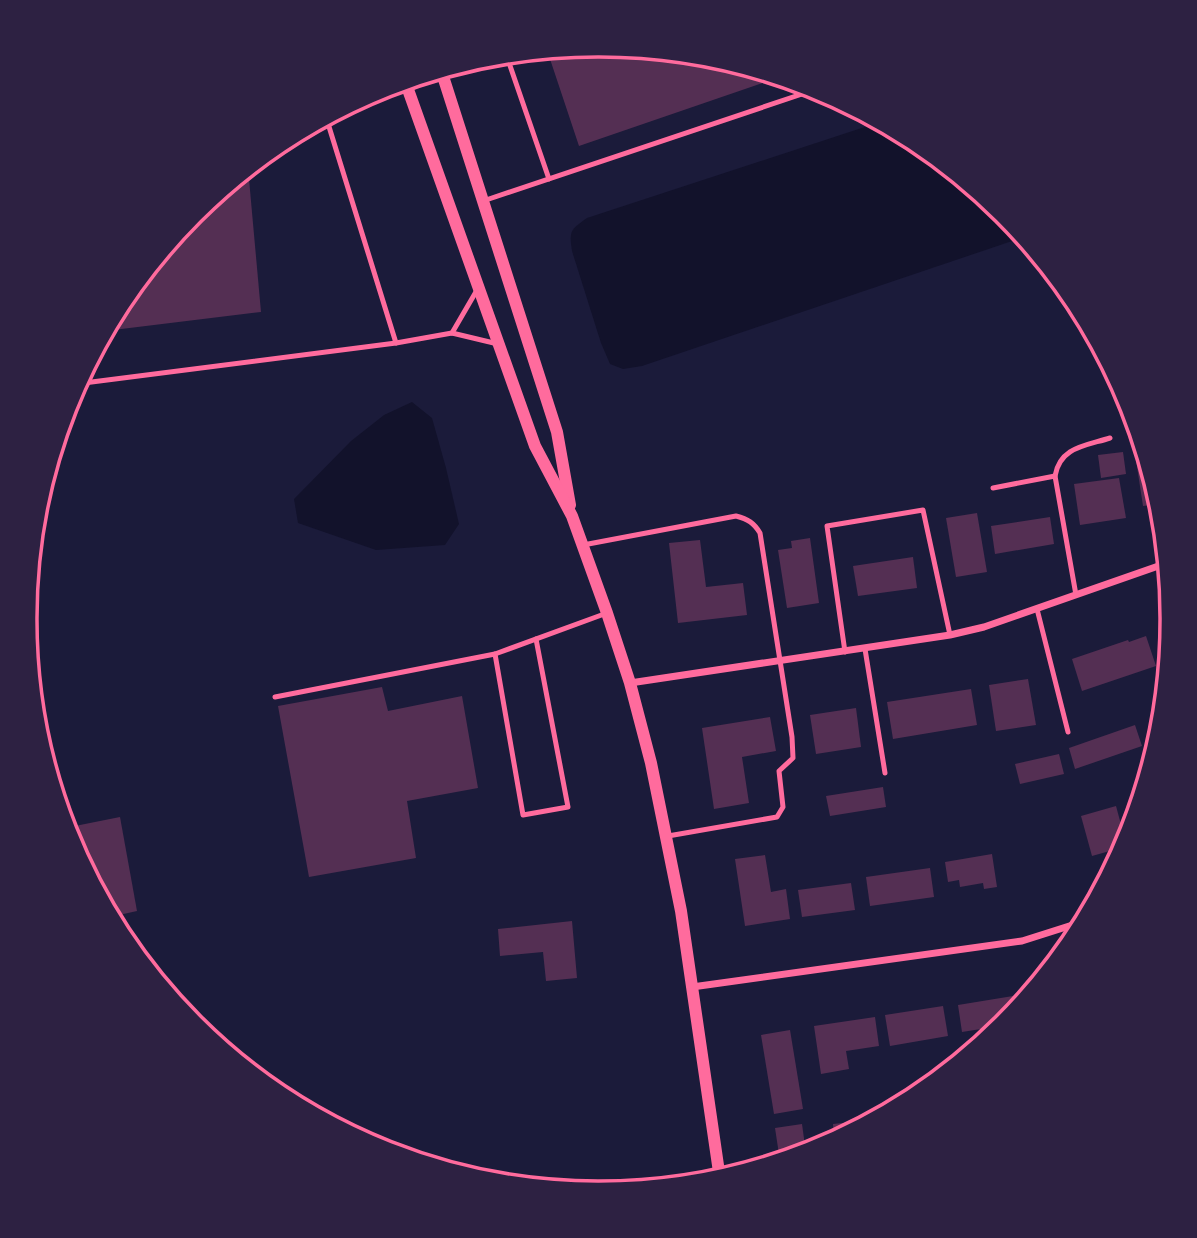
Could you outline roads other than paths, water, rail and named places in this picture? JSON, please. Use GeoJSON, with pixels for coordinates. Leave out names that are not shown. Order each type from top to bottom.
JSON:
{"type":"FeatureCollection","features":[{"type":"Feature","properties":{"kind":"street"},"geometry":{"type":"LineString","coordinates":[[444,79],[557,432],[572,516]]}},
{"type":"Feature","properties":{"kind":"street"},"geometry":{"type":"LineString","coordinates":[[408,91],[535,446],[572,516],[630,683],[651,763],[681,911],[718,1168]]}},
{"type":"Feature","properties":{"kind":"street"},"geometry":{"type":"LineString","coordinates":[[630,683],[950,635],[984,627],[1157,566]]}},
{"type":"Feature","properties":{"kind":"street"},"geometry":{"type":"LineString","coordinates":[[692,986],[1022,941],[1069,926]]}},
{"type":"Feature","properties":{"kind":"lane"},"geometry":{"type":"LineString","coordinates":[[510,65],[549,179]]}},
{"type":"Feature","properties":{"kind":"lane"},"geometry":{"type":"LineString","coordinates":[[483,201],[800,95]]}},
{"type":"Feature","properties":{"kind":"lane"},"geometry":{"type":"LineString","coordinates":[[329,127],[396,343]]}},
{"type":"Feature","properties":{"kind":"lane"},"geometry":{"type":"LineString","coordinates":[[452,333],[479,288]]}},
{"type":"Feature","properties":{"kind":"lane"},"geometry":{"type":"LineString","coordinates":[[90,382],[396,343],[452,333],[499,344]]}},
{"type":"Feature","properties":{"kind":"lane"},"geometry":{"type":"LineString","coordinates":[[1076,595],[1055,476],[1057,465],[1076,448],[1110,438]]}},
{"type":"Feature","properties":{"kind":"lane"},"geometry":{"type":"LineString","coordinates":[[993,488],[1055,476]]}},
{"type":"Feature","properties":{"kind":"lane"},"geometry":{"type":"LineString","coordinates":[[845,652],[827,526],[923,510],[950,635]]}},
{"type":"Feature","properties":{"kind":"lane"},"geometry":{"type":"LineString","coordinates":[[583,545],[736,516],[755,524],[760,533],[792,737],[793,758],[779,771],[783,807],[776,817],[667,836]]}},
{"type":"Feature","properties":{"kind":"lane"},"geometry":{"type":"LineString","coordinates":[[1037,609],[1068,732]]}},
{"type":"Feature","properties":{"kind":"lane"},"geometry":{"type":"LineString","coordinates":[[275,697],[495,654],[607,613]]}},
{"type":"Feature","properties":{"kind":"lane"},"geometry":{"type":"LineString","coordinates":[[495,654],[523,815],[568,807],[536,639]]}},
{"type":"Feature","properties":{"kind":"lane"},"geometry":{"type":"LineString","coordinates":[[865,649],[885,773]]}}]}
